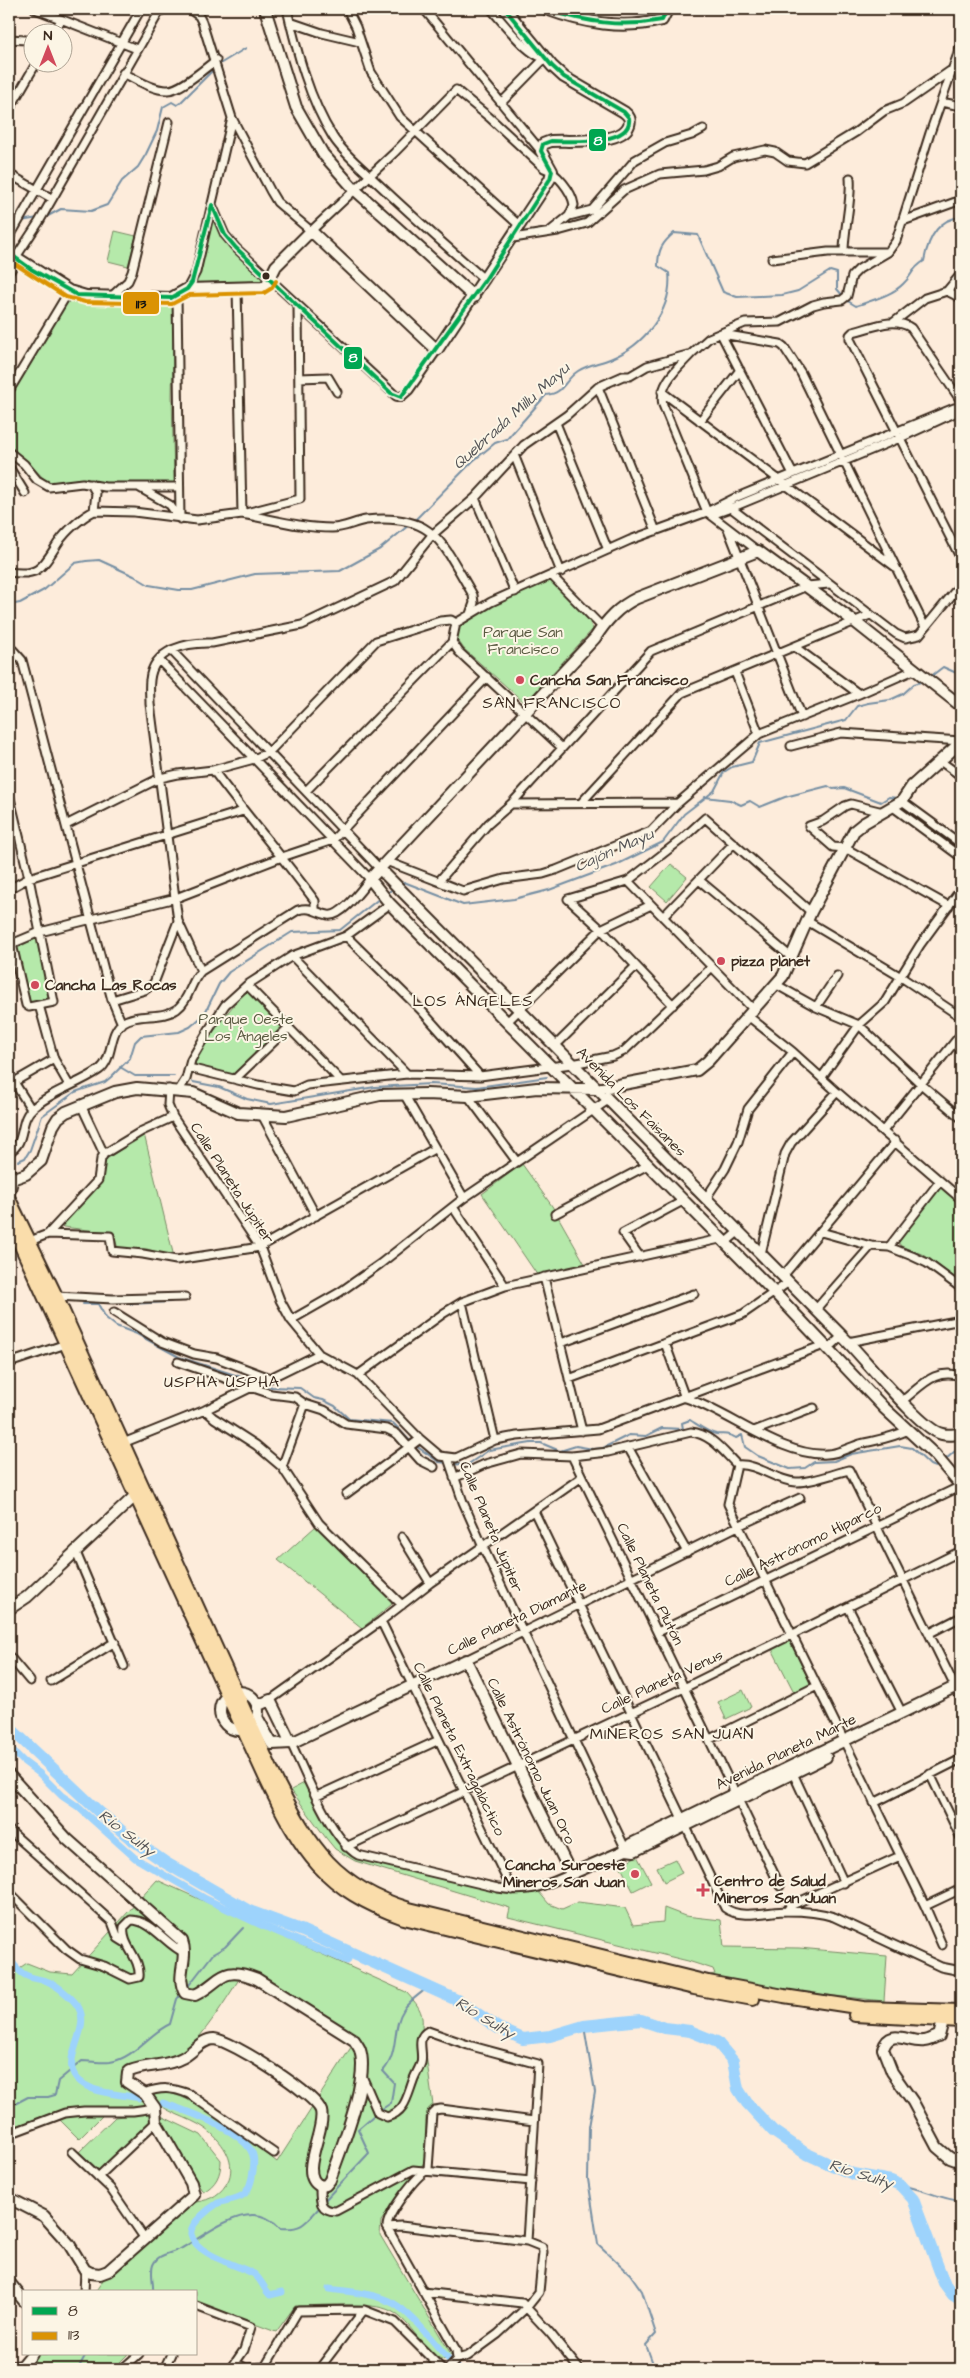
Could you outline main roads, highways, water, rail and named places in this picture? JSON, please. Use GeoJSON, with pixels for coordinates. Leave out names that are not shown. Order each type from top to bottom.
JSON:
{"type":"FeatureCollection","features":[{"type":"Feature","properties":{"kind":"highway"},"geometry":{"type":"LineString","coordinates":[[9,1199],[56,1296],[123,1443],[221,1673],[232,1697],[248,1722],[280,1807],[296,1837],[313,1860],[332,1880],[353,1896],[377,1909],[404,1918],[736,1996],[850,2015],[961,2021]]}},
{"type":"Feature","properties":{"kind":"highway"},"geometry":{"type":"LineString","coordinates":[[9,1220],[135,1496],[232,1697]]}},
{"type":"Feature","properties":{"kind":"highway"},"geometry":{"type":"LineString","coordinates":[[248,1722],[254,1742],[318,1852],[342,1875],[362,1889],[388,1902],[708,1982],[863,2008],[961,2011]]}},
{"type":"Feature","properties":{"kind":"waterway"},"geometry":{"type":"LineString","coordinates":[[218,65],[246,48]]}},
{"type":"Feature","properties":{"kind":"waterway"},"geometry":{"type":"LineString","coordinates":[[46,217],[61,209],[91,211],[107,205],[122,181],[138,167],[146,154],[157,131],[163,107],[172,102],[177,105],[180,103],[215,68]]}},
{"type":"Feature","properties":{"kind":"waterway","name":"Quebrada Millu Mayu"},"geometry":{"type":"LineString","coordinates":[[846,300],[856,306],[893,292],[924,261],[928,245],[935,231],[946,222],[961,217]]}},
{"type":"Feature","properties":{"kind":"waterway"},"geometry":{"type":"LineString","coordinates":[[21,221],[38,218]]}},
{"type":"Feature","properties":{"kind":"waterway"},"geometry":{"type":"LineString","coordinates":[[9,221],[16,221]]}},
{"type":"Feature","properties":{"kind":"waterway","name":"Quebrada Millu Mayu"},"geometry":{"type":"LineString","coordinates":[[413,522],[473,461],[495,443],[507,439],[546,395],[557,392],[578,371],[622,353],[644,336],[661,313],[666,301],[669,273],[658,266],[658,260],[666,240],[674,233],[698,235],[723,292],[737,297],[782,295],[798,291],[830,271],[837,273],[837,289],[843,296]]}},
{"type":"Feature","properties":{"kind":"waterway","name":"Quebrada Millu Mayu"},"geometry":{"type":"LineString","coordinates":[[9,605],[20,603],[44,590],[75,563],[86,561],[99,560],[149,585],[179,590],[192,590],[255,574],[340,571],[380,549],[409,525]]}},
{"type":"Feature","properties":{"kind":"waterway","name":"Cajón Mayu"},"geometry":{"type":"LineString","coordinates":[[930,677],[943,667],[961,675]]}},
{"type":"Feature","properties":{"kind":"waterway","name":"Cajón Mayu"},"geometry":{"type":"LineString","coordinates":[[400,884],[404,882],[463,905],[514,899],[549,890],[616,865],[663,842],[684,814],[714,791],[724,772],[732,767],[752,762],[760,743],[846,720],[857,706],[890,700],[903,694],[914,684],[924,681]]}},
{"type":"Feature","properties":{"kind":"waterway"},"geometry":{"type":"LineString","coordinates":[[705,797],[730,800],[741,805],[750,801],[760,807],[785,797],[828,786],[833,789],[844,788],[881,802],[889,797],[897,798]]}},
{"type":"Feature","properties":{"kind":"waterway"},"geometry":{"type":"LineString","coordinates":[[938,832],[947,838]]}},
{"type":"Feature","properties":{"kind":"waterway","name":"Cajón Mayu"},"geometry":{"type":"LineString","coordinates":[[386,894],[394,888]]}},
{"type":"Feature","properties":{"kind":"waterway"},"geometry":{"type":"LineString","coordinates":[[18,1161],[25,1158],[30,1150],[42,1116],[75,1092],[105,1082],[130,1058],[135,1042],[141,1036],[179,1032],[190,1027],[204,1015],[219,984],[229,972],[292,932],[340,930],[380,898]]}},
{"type":"Feature","properties":{"kind":"waterway"},"geometry":{"type":"LineString","coordinates":[[120,1067],[135,1076],[174,1076]]}},
{"type":"Feature","properties":{"kind":"waterway"},"geometry":{"type":"LineString","coordinates":[[193,1082],[219,1087],[247,1099],[271,1104],[375,1087],[431,1084],[477,1087],[547,1077]]}},
{"type":"Feature","properties":{"kind":"waterway"},"geometry":{"type":"LineString","coordinates":[[128,1304],[171,1302]]}},
{"type":"Feature","properties":{"kind":"waterway"},"geometry":{"type":"LineString","coordinates":[[83,1304],[98,1304],[106,1318],[116,1326],[137,1334],[179,1357],[257,1382]]}},
{"type":"Feature","properties":{"kind":"waterway"},"geometry":{"type":"LineString","coordinates":[[264,1384],[272,1387],[300,1388],[314,1398],[335,1406],[349,1419],[393,1423],[412,1443]]}},
{"type":"Feature","properties":{"kind":"waterway"},"geometry":{"type":"LineString","coordinates":[[453,1464],[467,1465],[489,1450],[531,1443],[541,1443],[560,1451],[576,1446],[593,1449],[603,1448],[629,1435],[646,1436],[662,1428],[683,1429],[682,1423],[690,1420],[716,1434],[729,1435],[736,1438],[742,1435],[745,1447],[758,1456],[790,1469],[805,1468],[814,1462],[834,1461],[851,1454],[900,1446],[912,1448],[930,1465],[935,1467],[939,1464]]}},
{"type":"Feature","properties":{"kind":"waterway"},"geometry":{"type":"LineString","coordinates":[[416,1446],[439,1462],[448,1463]]}},
{"type":"Feature","properties":{"kind":"waterway"},"geometry":{"type":"LineString","coordinates":[[945,1460],[961,1449]]}},
{"type":"Feature","properties":{"kind":"waterway","name":"Río Sulty"},"geometry":{"type":"LineString","coordinates":[[9,1727],[98,1811],[130,1838],[166,1863],[249,1911],[303,1931],[459,2001],[498,2028],[523,2039],[550,2036],[584,2026],[641,2020],[665,2028],[690,2031],[717,2042],[733,2061],[738,2089],[747,2103],[773,2131],[805,2153],[827,2163],[853,2174],[891,2181],[900,2185],[913,2199],[944,2283],[953,2295],[961,2300]]}},
{"type":"Feature","properties":{"kind":"waterway"},"geometry":{"type":"LineString","coordinates":[[9,1747],[62,1796],[77,1806],[135,1858],[206,1899],[261,1925],[347,1961],[351,1952]]}},
{"type":"Feature","properties":{"kind":"waterway"},"geometry":{"type":"LineString","coordinates":[[186,1989],[213,1954],[225,1947],[243,1928]]}},
{"type":"Feature","properties":{"kind":"waterway"},"geometry":{"type":"LineString","coordinates":[[9,1959],[22,1973],[29,1977],[48,1981],[69,1996],[77,2005],[81,2016],[81,2027],[72,2061],[73,2071],[79,2081],[98,2091],[139,2098]]}},
{"type":"Feature","properties":{"kind":"waterway"},"geometry":{"type":"LineString","coordinates":[[382,2109],[391,2103],[394,2083],[383,2071],[392,2056],[400,2016],[409,2003],[427,1988]]}},
{"type":"Feature","properties":{"kind":"waterway"},"geometry":{"type":"LineString","coordinates":[[9,2107],[28,2097],[55,2095],[58,2081],[82,2061],[110,2062],[127,2056],[155,2033],[170,2024],[177,1999],[181,1994]]}},
{"type":"Feature","properties":{"kind":"waterway"},"geometry":{"type":"LineString","coordinates":[[584,2026],[595,2092],[589,2127],[588,2179],[598,2244],[630,2274],[642,2291],[656,2334],[646,2345],[655,2369]]}},
{"type":"Feature","properties":{"kind":"waterway"},"geometry":{"type":"LineString","coordinates":[[163,2103],[223,2127],[243,2141],[252,2152],[254,2165],[247,2190],[240,2197],[218,2203],[210,2209],[193,2226],[191,2234],[194,2241],[208,2254],[254,2274],[270,2295],[282,2292]]}},
{"type":"Feature","properties":{"kind":"waterway"},"geometry":{"type":"LineString","coordinates":[[323,2202],[369,2153],[358,2129],[373,2116]]}},
{"type":"Feature","properties":{"kind":"waterway"},"geometry":{"type":"LineString","coordinates":[[900,2185],[961,2201]]}},
{"type":"Feature","properties":{"kind":"waterway"},"geometry":{"type":"LineString","coordinates":[[153,2290],[152,2271],[153,2265],[158,2258],[182,2248],[218,2226],[244,2216],[256,2215],[269,2219],[280,2228],[293,2228],[306,2222],[318,2209]]}},
{"type":"Feature","properties":{"kind":"waterway"},"geometry":{"type":"LineString","coordinates":[[329,2289],[370,2295],[393,2303],[418,2324],[458,2369]]}},
{"type":"Feature","properties":{"kind":"waterway"},"geometry":{"type":"LineString","coordinates":[[78,2369],[85,2356]]}},
{"type":"Feature","properties":{"kind":"place","name":"Cancha San Francisco"},"geometry":{"type":"Point","coordinates":[520,680]}},
{"type":"Feature","properties":{"kind":"place","name":"pizza planet"},"geometry":{"type":"Point","coordinates":[721,961]}},
{"type":"Feature","properties":{"kind":"place","name":"Cancha Las Rocas"},"geometry":{"type":"Point","coordinates":[35,985]}},
{"type":"Feature","properties":{"kind":"place","name":"Cancha Suroeste Mineros San Juan"},"geometry":{"type":"Point","coordinates":[635,1874]}},
{"type":"Feature","properties":{"kind":"place","name":"Centro de Salud Mineros San Juan"},"geometry":{"type":"Point","coordinates":[703,1890]}},
{"type":"Feature","properties":{"kind":"district","name":"SAN FRANCISCO"},"geometry":{"type":"Point","coordinates":[552,703]}},
{"type":"Feature","properties":{"kind":"district","name":"LOS ÁNGELES"},"geometry":{"type":"Point","coordinates":[473,1001]}},
{"type":"Feature","properties":{"kind":"district","name":"USPHA USPHA"},"geometry":{"type":"Point","coordinates":[222,1382]}},
{"type":"Feature","properties":{"kind":"district","name":"MINEROS SAN JUAN"},"geometry":{"type":"Point","coordinates":[672,1734]}},
{"type":"Feature","properties":{"kind":"park label","name":"Parque San Francisco"},"geometry":{"type":"Point","coordinates":[523,640]}},
{"type":"Feature","properties":{"kind":"park label","name":"Parque Oeste Los Ángeles"},"geometry":{"type":"Point","coordinates":[246,1028]}}]}
